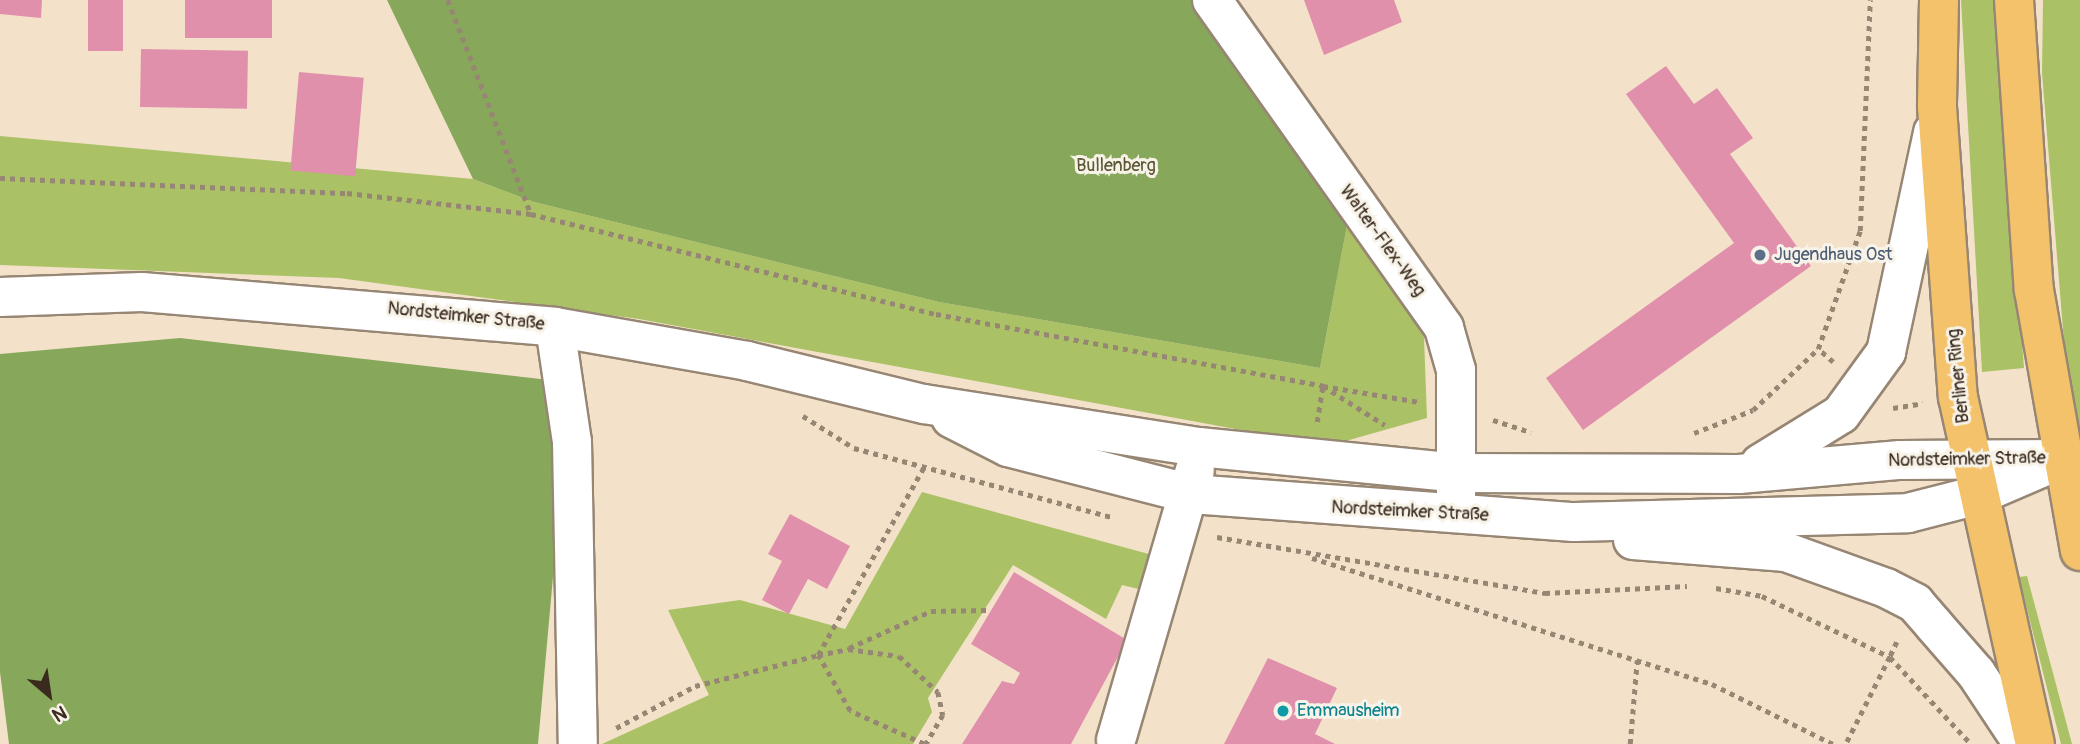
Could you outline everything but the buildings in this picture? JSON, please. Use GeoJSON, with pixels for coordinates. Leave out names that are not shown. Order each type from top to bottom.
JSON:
{"type":"FeatureCollection","features":[{"type":"Feature","properties":{"kind":"main road","name":"Berliner Ring"},"geometry":{"type":"LineString","coordinates":[[1939,0],[1937,107],[1958,397],[2035,744]]}},
{"type":"Feature","properties":{"kind":"main road"},"geometry":{"type":"LineString","coordinates":[[2014,0],[2034,290],[2061,459],[2080,551]]}},
{"type":"Feature","properties":{"kind":"street","name":"Walter-Flex-Weg"},"geometry":{"type":"LineString","coordinates":[[1212,0],[1444,328],[1456,370],[1458,473],[1455,514]]}},
{"type":"Feature","properties":{"kind":"street"},"geometry":{"type":"LineString","coordinates":[[1739,474],[1804,443],[1841,414],[1886,352],[1937,107]]}},
{"type":"Feature","properties":{"kind":"street","name":"Nordsteimker Straße"},"geometry":{"type":"LineString","coordinates":[[0,297],[142,292],[555,327],[747,361],[924,404],[1199,447],[1458,473],[1739,474],[1970,458],[2061,459]]}},
{"type":"Feature","properties":{"kind":"street"},"geometry":{"type":"LineString","coordinates":[[555,327],[572,442],[591,739]]}},
{"type":"Feature","properties":{"kind":"street","name":"Nordsteimker Straße"},"geometry":{"type":"LineString","coordinates":[[924,404],[1008,447],[1186,512],[1455,514],[1574,522],[1908,513],[1978,495],[2061,459]]}},
{"type":"Feature","properties":{"kind":"street"},"geometry":{"type":"LineString","coordinates":[[1115,743],[1186,512],[1199,447]]}},
{"type":"Feature","properties":{"kind":"street"},"geometry":{"type":"LineString","coordinates":[[1574,522],[1689,549],[1786,552],[1857,573],[1915,603],[1976,673],[2023,744]]}},
{"type":"Feature","properties":{"kind":"path"},"geometry":{"type":"LineString","coordinates":[[448,0],[531,214]]}},
{"type":"Feature","properties":{"kind":"path"},"geometry":{"type":"LineString","coordinates":[[0,178],[347,193],[531,214],[936,314],[1323,386],[1391,429]]}},
{"type":"Feature","properties":{"kind":"path"},"geometry":{"type":"LineString","coordinates":[[1685,434],[1753,411],[1818,349]]}},
{"type":"Feature","properties":{"kind":"path"},"geometry":{"type":"LineString","coordinates":[[790,408],[854,447],[923,469],[1122,519]]}},
{"type":"Feature","properties":{"kind":"path"},"geometry":{"type":"LineString","coordinates":[[818,655],[923,469]]}},
{"type":"Feature","properties":{"kind":"path"},"geometry":{"type":"LineString","coordinates":[[1186,512],[1298,554],[1637,660],[1782,714],[1833,744]]}},
{"type":"Feature","properties":{"kind":"path"},"geometry":{"type":"LineString","coordinates":[[1298,554],[1545,593],[1698,585]]}},
{"type":"Feature","properties":{"kind":"path"},"geometry":{"type":"LineString","coordinates":[[1711,587],[1762,596],[1890,657],[1846,744]]}},
{"type":"Feature","properties":{"kind":"path"},"geometry":{"type":"LineString","coordinates":[[591,739],[695,686],[848,649],[931,611],[988,610]]}},
{"type":"Feature","properties":{"kind":"path"},"geometry":{"type":"LineString","coordinates":[[818,655],[850,711],[925,744],[943,715],[938,692],[899,656],[848,649]]}},
{"type":"Feature","properties":{"kind":"path"},"geometry":{"type":"LineString","coordinates":[[1630,744],[1637,660]]}},
{"type":"Feature","properties":{"kind":"green space","name":"Bullenberg"},"geometry":{"type":"Polygon","coordinates":[[[387,0],[1203,0],[1352,199],[1320,368],[939,302],[534,202],[473,179],[387,0]]]}},
{"type":"Feature","properties":{"kind":"green space"},"geometry":{"type":"Polygon","coordinates":[[[1961,0],[1996,0],[2024,368],[1982,372],[1961,0]]]}},
{"type":"Feature","properties":{"kind":"green space"},"geometry":{"type":"Polygon","coordinates":[[[2043,0],[2080,0],[2080,433],[2067,378],[2042,73],[2043,0]]]}},
{"type":"Feature","properties":{"kind":"green space"},"geometry":{"type":"Polygon","coordinates":[[[0,136],[473,179],[534,202],[939,302],[1320,368],[1352,199],[1424,337],[1427,418],[1328,446],[639,319],[339,278],[0,265],[0,136]]]}},
{"type":"Feature","properties":{"kind":"green space"},"geometry":{"type":"Polygon","coordinates":[[[180,338],[549,380],[557,532],[538,744],[9,744],[0,672],[0,354],[180,338]]]}},
{"type":"Feature","properties":{"kind":"green space"},"geometry":{"type":"Polygon","coordinates":[[[922,492],[1156,556],[1147,591],[1122,585],[1106,619],[1013,565],[928,698],[932,712],[913,744],[602,744],[709,695],[668,610],[740,600],[845,629],[922,492]]]}},
{"type":"Feature","properties":{"kind":"green space"},"geometry":{"type":"Polygon","coordinates":[[[2027,576],[2072,744],[2061,744],[2019,577],[2027,576]]]}},
{"type":"Feature","properties":{"kind":"place","name":"Jugendhaus Ost"},"geometry":{"type":"Point","coordinates":[1760,255]}},
{"type":"Feature","properties":{"kind":"place","name":"Emmausheim"},"geometry":{"type":"Point","coordinates":[1283,711]}}]}
